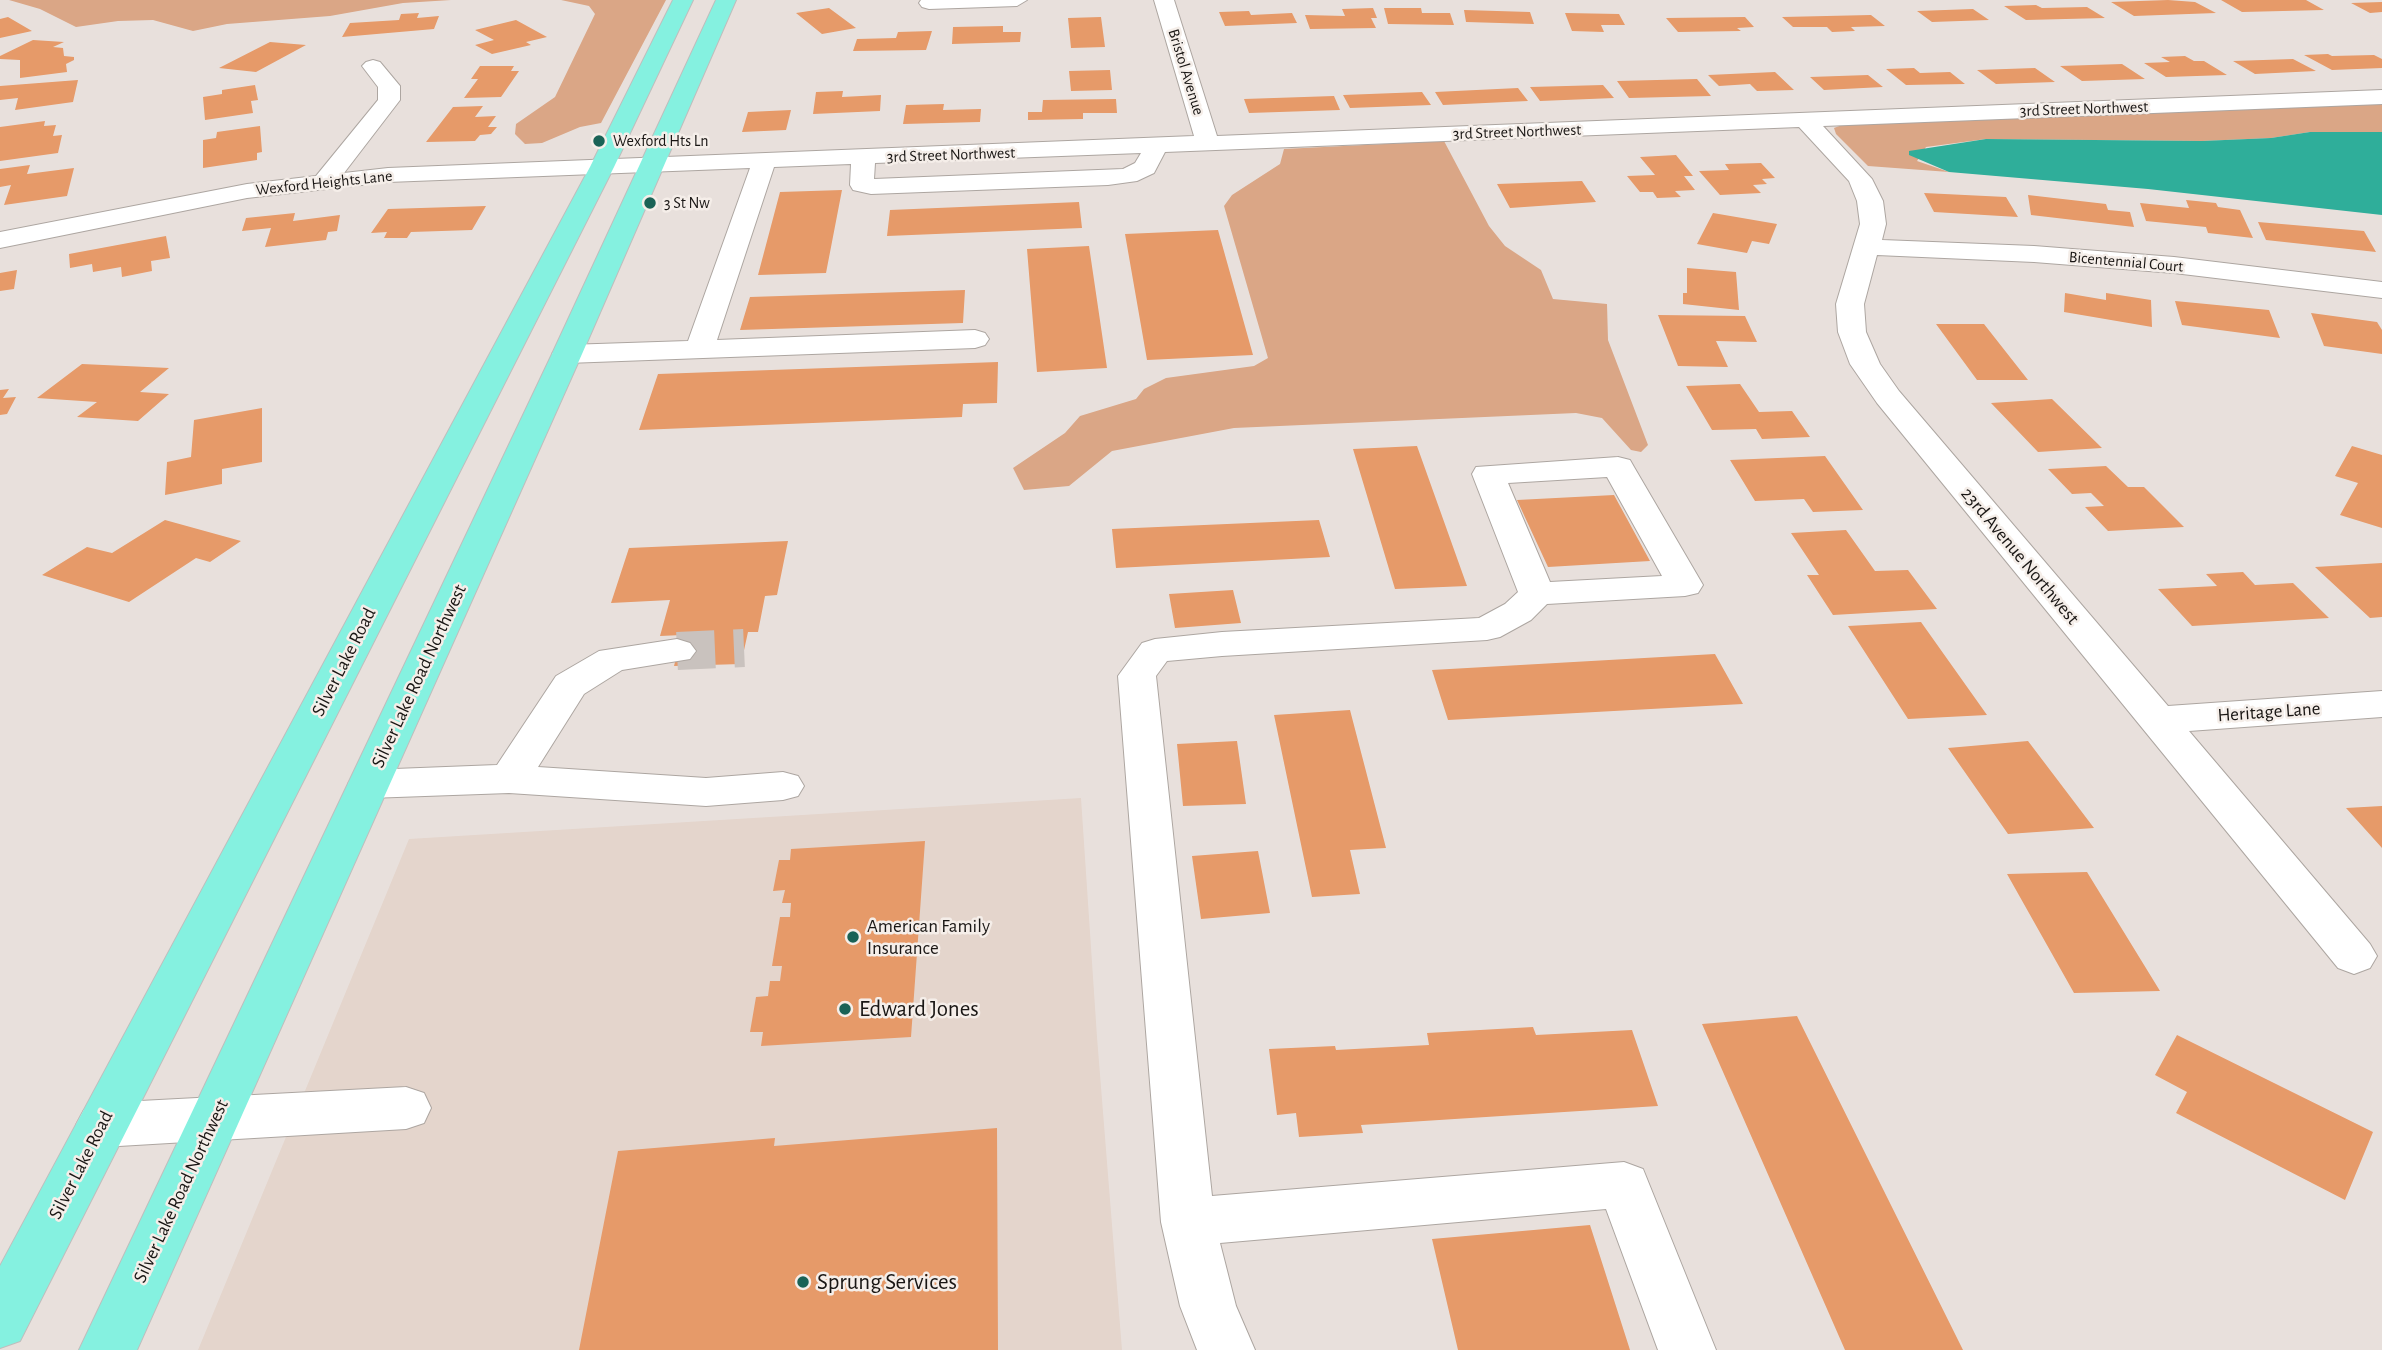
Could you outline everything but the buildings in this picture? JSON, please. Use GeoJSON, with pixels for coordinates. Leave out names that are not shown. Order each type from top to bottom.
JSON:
{"type":"FeatureCollection","features":[{"type":"Feature","properties":{"kind":"main road","name":"Silver Lake Road"},"geometry":{"type":"LineString","coordinates":[[0,1322],[602,167],[684,0]]}},
{"type":"Feature","properties":{"kind":"main road","name":"Silver Lake Road Northwest"},"geometry":{"type":"LineString","coordinates":[[108,1350],[567,354],[726,0]]}},
{"type":"Feature","properties":{"kind":"street"},"geometry":{"type":"LineString","coordinates":[[929,3],[1017,0]]}},
{"type":"Feature","properties":{"kind":"street","name":"Bristol Avenue"},"geometry":{"type":"LineString","coordinates":[[1164,0],[1208,144]]}},
{"type":"Feature","properties":{"kind":"street"},"geometry":{"type":"LineString","coordinates":[[325,180],[389,100],[389,86],[373,66]]}},
{"type":"Feature","properties":{"kind":"street","name":"3rd Street Northwest"},"geometry":{"type":"LineString","coordinates":[[652,166],[863,158],[862,185],[871,187],[1108,178],[1128,176],[1145,168],[1156,146],[2382,97]]}},
{"type":"Feature","properties":{"kind":"street","name":"23rd Avenue Northwest"},"geometry":{"type":"LineString","coordinates":[[1805,120],[1860,179],[1870,201],[1873,224],[1869,247],[1855,280],[1850,304],[1852,332],[1865,363],[1888,397],[2354,956]]}},
{"type":"Feature","properties":{"kind":"street"},"geometry":{"type":"LineString","coordinates":[[700,347],[764,162]]}},
{"type":"Feature","properties":{"kind":"street","name":"Wexford Heights Lane"},"geometry":{"type":"LineString","coordinates":[[0,240],[234,193],[325,180],[430,173],[652,166]]}},
{"type":"Feature","properties":{"kind":"street","name":"Bicentennial Court"},"geometry":{"type":"LineString","coordinates":[[1869,247],[2022,253],[2174,265],[2382,290]]}},
{"type":"Feature","properties":{"kind":"street"},"geometry":{"type":"LineString","coordinates":[[567,354],[700,347],[975,339]]}},
{"type":"Feature","properties":{"kind":"street"},"geometry":{"type":"LineString","coordinates":[[1226,1350],[1208,1306],[1188,1222],[1137,676],[1155,651],[1222,643],[1487,629],[1518,612],[1538,594],[1685,585],[1618,467],[1488,474],[1538,594]]}},
{"type":"Feature","properties":{"kind":"street"},"geometry":{"type":"LineString","coordinates":[[509,779],[570,685],[612,659],[677,651]]}},
{"type":"Feature","properties":{"kind":"street","name":"Heritage Lane"},"geometry":{"type":"LineString","coordinates":[[2157,720],[2382,704]]}},
{"type":"Feature","properties":{"kind":"street"},"geometry":{"type":"LineString","coordinates":[[369,784],[509,779],[706,792],[783,786]]}},
{"type":"Feature","properties":{"kind":"street"},"geometry":{"type":"LineString","coordinates":[[102,1125],[406,1108]]}},
{"type":"Feature","properties":{"kind":"street"},"geometry":{"type":"LineString","coordinates":[[1188,1222],[1624,1185],[1687,1350]]}},
{"type":"Feature","properties":{"kind":"shaded area"},"geometry":{"type":"Polygon","coordinates":[[[9,0],[451,0],[403,3],[330,16],[227,24],[193,31],[153,20],[118,21],[76,27],[40,9],[9,0]]]}},
{"type":"Feature","properties":{"kind":"shaded area"},"geometry":{"type":"Polygon","coordinates":[[[561,0],[666,0],[601,123],[580,127],[542,143],[525,144],[515,134],[516,124],[555,97],[595,14],[589,6],[561,0]]]}},
{"type":"Feature","properties":{"kind":"shaded area"},"geometry":{"type":"Polygon","coordinates":[[[2382,103],[2382,132],[2310,132],[2271,138],[2202,141],[1986,139],[1926,147],[1917,161],[1949,172],[1868,166],[1836,134],[1834,128],[1842,125],[2382,103]]]}},
{"type":"Feature","properties":{"kind":"shaded area"},"geometry":{"type":"Polygon","coordinates":[[[2310,132],[2382,132],[2382,215],[2148,189],[1949,172],[1909,155],[1909,151],[1986,139],[2202,141],[2271,138],[2310,132]]]}},
{"type":"Feature","properties":{"kind":"shaded area"},"geometry":{"type":"Polygon","coordinates":[[[1444,141],[1489,226],[1505,246],[1541,270],[1553,299],[1607,304],[1608,340],[1648,445],[1641,452],[1631,450],[1602,418],[1576,413],[1234,428],[1112,451],[1069,486],[1024,490],[1013,468],[1065,433],[1080,416],[1136,399],[1144,389],[1166,378],[1254,366],[1268,358],[1224,206],[1232,195],[1280,164],[1284,149],[1444,141]]]}},
{"type":"Feature","properties":{"kind":"shaded area"},"geometry":{"type":"Polygon","coordinates":[[[1081,798],[1122,1350],[198,1350],[409,839],[1081,798]]]}},
{"type":"Feature","properties":{"kind":"tunnel"},"geometry":{"type":"LineString","coordinates":[[677,651],[744,648]]}},
{"type":"Feature","properties":{"kind":"place","name":"Wexford Hts Ln"},"geometry":{"type":"Point","coordinates":[599,141]}},
{"type":"Feature","properties":{"kind":"place","name":"3 St Nw"},"geometry":{"type":"Point","coordinates":[650,203]}},
{"type":"Feature","properties":{"kind":"place","name":"American Family Insurance"},"geometry":{"type":"Point","coordinates":[853,937]}},
{"type":"Feature","properties":{"kind":"place","name":"Edward Jones"},"geometry":{"type":"Point","coordinates":[845,1009]}},
{"type":"Feature","properties":{"kind":"place","name":"Sprung Services"},"geometry":{"type":"Point","coordinates":[803,1282]}}]}
